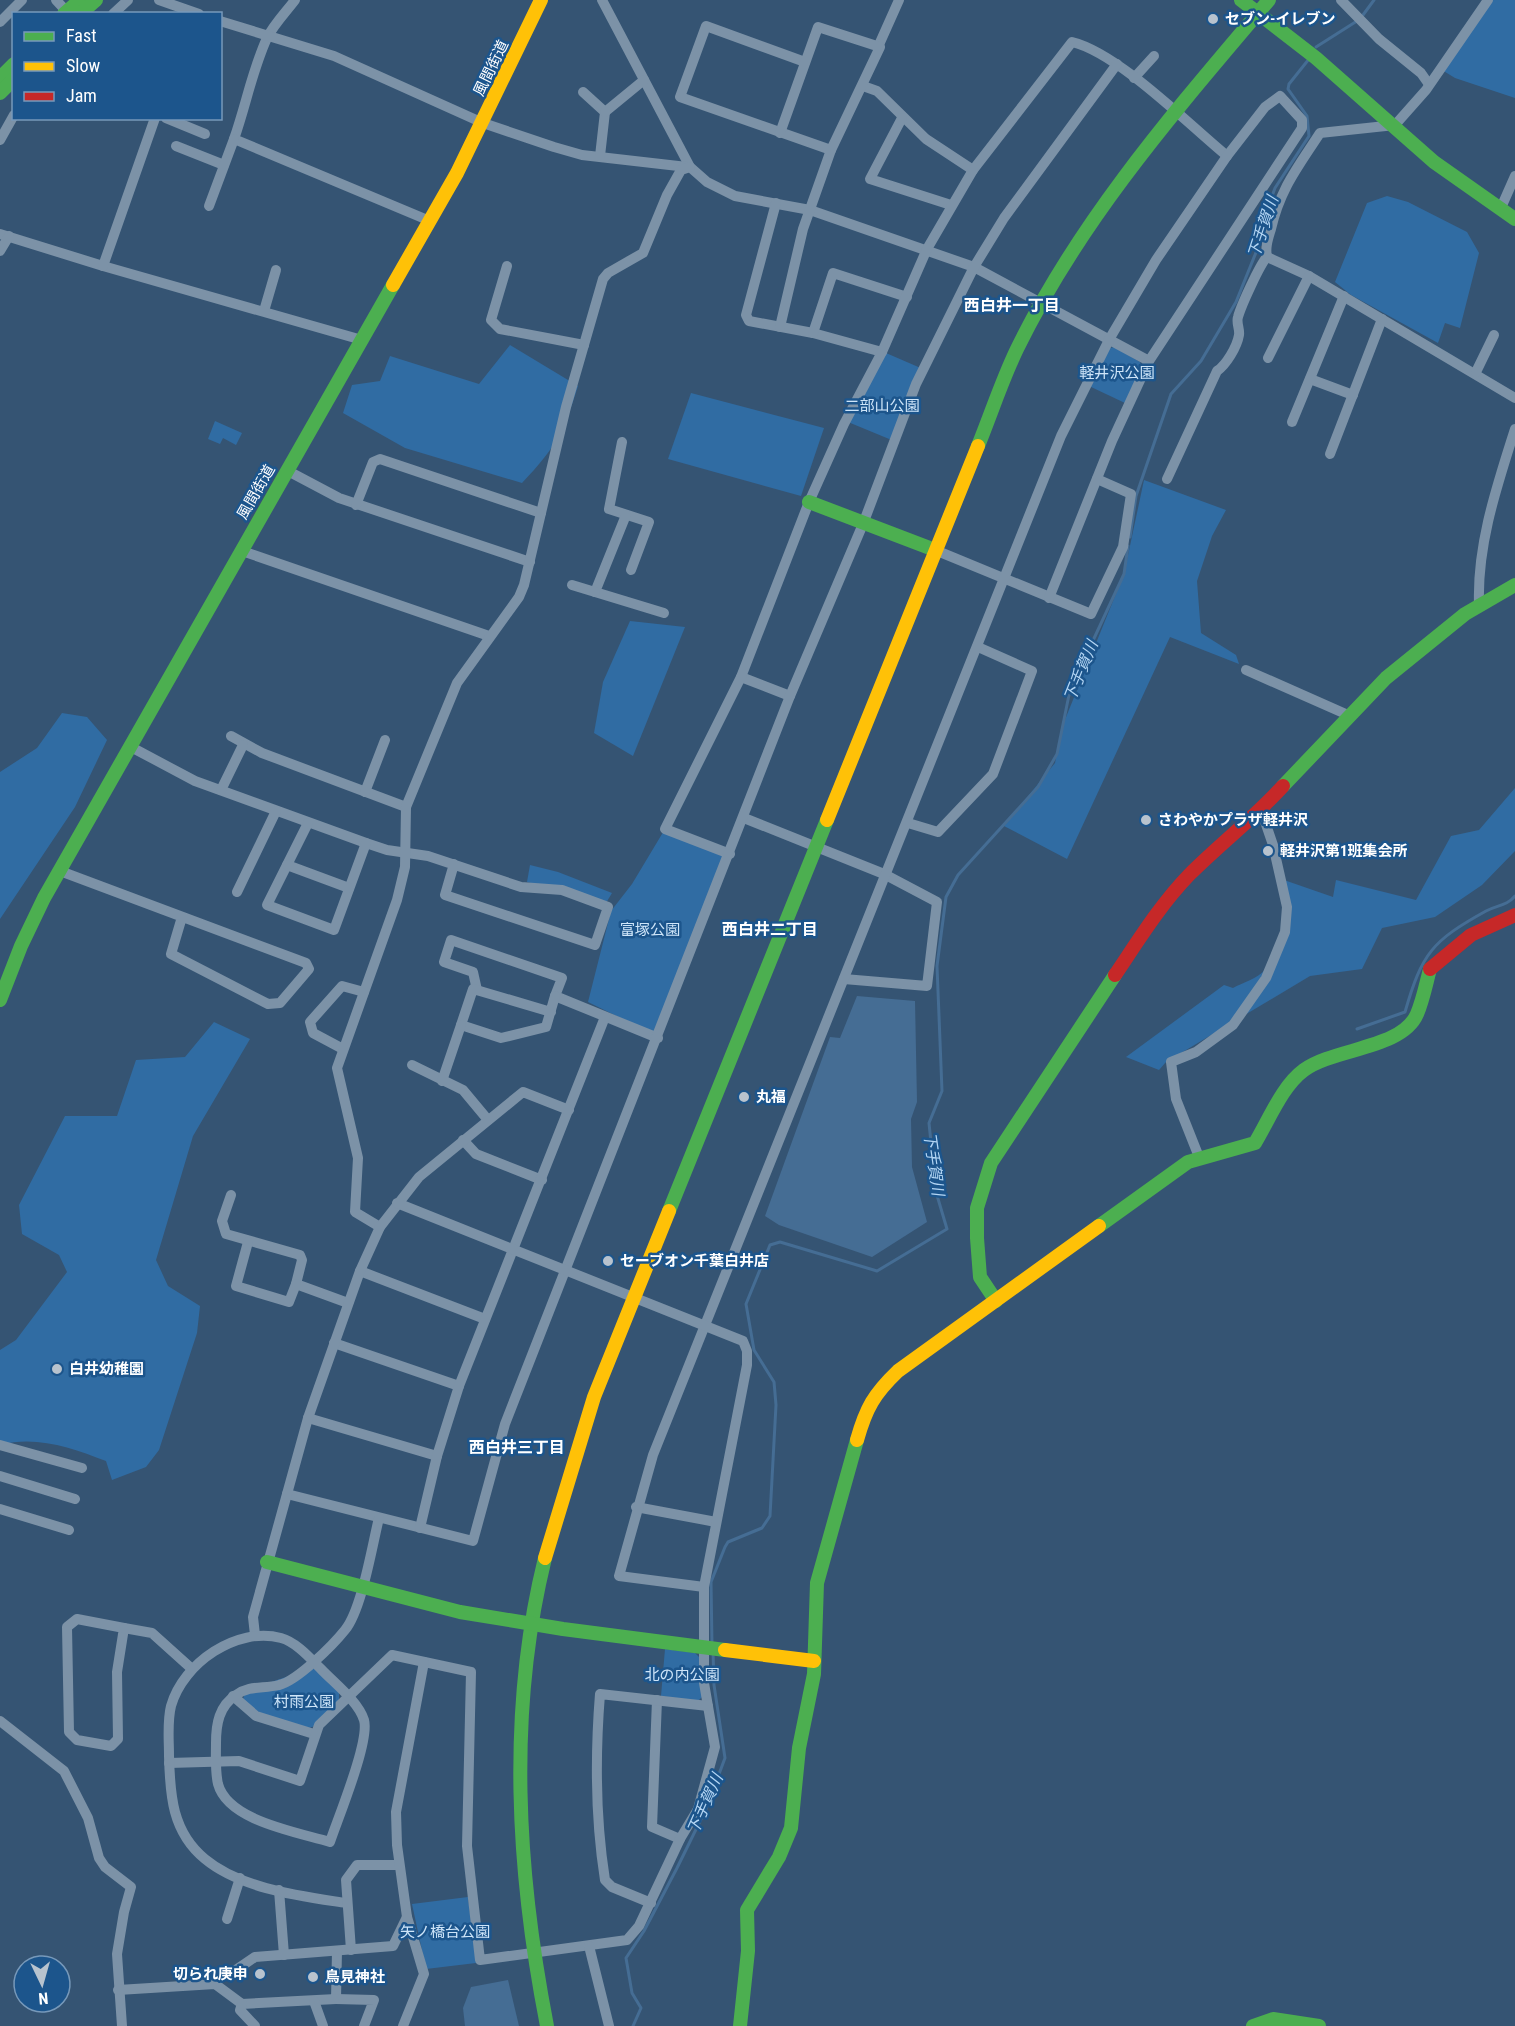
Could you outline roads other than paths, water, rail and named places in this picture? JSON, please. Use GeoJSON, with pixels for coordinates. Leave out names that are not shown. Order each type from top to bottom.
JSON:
{"type":"FeatureCollection","features":[{"type":"Feature","properties":{"kind":"street"},"geometry":{"type":"LineString","coordinates":[[0,22],[22,0]]}},
{"type":"Feature","properties":{"kind":"street"},"geometry":{"type":"LineString","coordinates":[[56,0],[69,12]]}},
{"type":"Feature","properties":{"kind":"street"},"geometry":{"type":"LineString","coordinates":[[71,12],[80,0]]}},
{"type":"Feature","properties":{"kind":"street"},"geometry":{"type":"LineString","coordinates":[[72,12],[96,0]]}},
{"type":"Feature","properties":{"kind":"street"},"geometry":{"type":"LineString","coordinates":[[115,12],[128,0]]}},
{"type":"Feature","properties":{"kind":"street"},"geometry":{"type":"LineString","coordinates":[[159,0],[193,12]]}},
{"type":"Feature","properties":{"kind":"street"},"geometry":{"type":"LineString","coordinates":[[208,206],[246,106],[247,88],[268,36],[295,0]]}},
{"type":"Feature","properties":{"kind":"street","name":"風間街道"},"geometry":{"type":"LineString","coordinates":[[0,1000],[21,946],[60,871],[430,221],[483,123],[541,0]]}},
{"type":"Feature","properties":{"kind":"street"},"geometry":{"type":"LineString","coordinates":[[602,0],[690,167],[707,182],[735,196],[810,210],[974,267],[1110,338],[1149,361]]}},
{"type":"Feature","properties":{"kind":"street"},"geometry":{"type":"LineString","coordinates":[[780,327],[810,210],[831,150],[863,86],[899,0]]}},
{"type":"Feature","properties":{"kind":"street"},"geometry":{"type":"LineString","coordinates":[[1241,0],[1312,55],[1441,168],[1515,219]]}},
{"type":"Feature","properties":{"kind":"street"},"geometry":{"type":"LineString","coordinates":[[547,2026],[533,1953],[523,1868],[521,1737],[532,1624],[561,1498],[594,1397],[1017,349],[1074,248],[1126,173],[1173,112],[1269,0]]}},
{"type":"Feature","properties":{"kind":"street"},"geometry":{"type":"LineString","coordinates":[[1341,0],[1379,39],[1421,73],[1428,83]]}},
{"type":"Feature","properties":{"kind":"street"},"geometry":{"type":"LineString","coordinates":[[1267,257],[1266,249],[1272,214],[1288,181],[1320,133],[1395,125],[1488,0]]}},
{"type":"Feature","properties":{"kind":"street"},"geometry":{"type":"LineString","coordinates":[[222,22],[334,56],[483,123],[554,147],[600,156],[690,167]]}},
{"type":"Feature","properties":{"kind":"street"},"geometry":{"type":"LineString","coordinates":[[805,62],[706,26],[680,97],[831,150]]}},
{"type":"Feature","properties":{"kind":"street"},"geometry":{"type":"LineString","coordinates":[[780,133],[818,27],[878,47]]}},
{"type":"Feature","properties":{"kind":"street"},"geometry":{"type":"LineString","coordinates":[[730,854],[665,829],[741,677],[809,502],[844,424],[882,352],[927,249],[973,170],[1072,42],[1086,45],[1117,64],[1227,156]]}},
{"type":"Feature","properties":{"kind":"street"},"geometry":{"type":"LineString","coordinates":[[1134,78],[1154,56]]}},
{"type":"Feature","properties":{"kind":"street"},"geometry":{"type":"LineString","coordinates":[[287,1494],[472,1540],[505,1424],[790,696],[864,524],[916,384],[974,267],[1004,218],[1117,64]]}},
{"type":"Feature","properties":{"kind":"street"},"geometry":{"type":"LineString","coordinates":[[0,78],[12,66]]}},
{"type":"Feature","properties":{"kind":"street"},"geometry":{"type":"LineString","coordinates":[[600,156],[605,112],[644,80]]}},
{"type":"Feature","properties":{"kind":"street"},"geometry":{"type":"LineString","coordinates":[[0,93],[12,81]]}},
{"type":"Feature","properties":{"kind":"street"},"geometry":{"type":"LineString","coordinates":[[863,86],[876,91],[926,139],[973,170]]}},
{"type":"Feature","properties":{"kind":"street"},"geometry":{"type":"LineString","coordinates":[[583,92],[605,112]]}},
{"type":"Feature","properties":{"kind":"street"},"geometry":{"type":"LineString","coordinates":[[704,1587],[619,1576],[636,1507],[653,1455],[707,1325],[884,874],[908,823],[1061,436],[1110,338],[1156,260],[1227,156],[1265,107],[1280,96],[1302,120],[1302,128],[1298,137],[1149,361],[1097,479],[1049,598]]}},
{"type":"Feature","properties":{"kind":"street"},"geometry":{"type":"LineString","coordinates":[[902,118],[870,179],[951,206]]}},
{"type":"Feature","properties":{"kind":"street"},"geometry":{"type":"LineString","coordinates":[[0,140],[12,119]]}},
{"type":"Feature","properties":{"kind":"street"},"geometry":{"type":"LineString","coordinates":[[103,266],[154,120]]}},
{"type":"Feature","properties":{"kind":"street"},"geometry":{"type":"LineString","coordinates":[[171,120],[205,134]]}},
{"type":"Feature","properties":{"kind":"street"},"geometry":{"type":"LineString","coordinates":[[234,140],[430,221]]}},
{"type":"Feature","properties":{"kind":"street"},"geometry":{"type":"LineString","coordinates":[[176,146],[224,165]]}},
{"type":"Feature","properties":{"kind":"street"},"geometry":{"type":"LineString","coordinates":[[380,1227],[355,1212],[358,1158],[337,1068],[397,900],[406,853],[406,807],[450,697],[489,636],[519,597],[603,279],[608,273],[643,253],[667,195],[681,170],[690,167]]}},
{"type":"Feature","properties":{"kind":"street"},"geometry":{"type":"LineString","coordinates":[[1500,210],[1515,176]]}},
{"type":"Feature","properties":{"kind":"street"},"geometry":{"type":"LineString","coordinates":[[776,203],[746,315],[749,321],[813,333],[882,352]]}},
{"type":"Feature","properties":{"kind":"street"},"geometry":{"type":"LineString","coordinates":[[0,251],[5,235],[103,266],[362,340]]}},
{"type":"Feature","properties":{"kind":"street"},"geometry":{"type":"LineString","coordinates":[[1267,257],[1309,276],[1476,372],[1515,398]]}},
{"type":"Feature","properties":{"kind":"street"},"geometry":{"type":"LineString","coordinates":[[1167,479],[1204,396],[1217,371],[1223,367],[1239,334],[1237,319],[1255,284],[1261,263],[1267,257]]}},
{"type":"Feature","properties":{"kind":"street"},"geometry":{"type":"LineString","coordinates":[[507,266],[491,320],[500,329],[584,345]]}},
{"type":"Feature","properties":{"kind":"street"},"geometry":{"type":"LineString","coordinates":[[264,311],[276,270]]}},
{"type":"Feature","properties":{"kind":"street"},"geometry":{"type":"LineString","coordinates":[[813,333],[833,273],[907,297]]}},
{"type":"Feature","properties":{"kind":"street"},"geometry":{"type":"LineString","coordinates":[[1268,358],[1309,276]]}},
{"type":"Feature","properties":{"kind":"street"},"geometry":{"type":"LineString","coordinates":[[1292,422],[1344,296]]}},
{"type":"Feature","properties":{"kind":"street"},"geometry":{"type":"LineString","coordinates":[[1330,454],[1382,319]]}},
{"type":"Feature","properties":{"kind":"street"},"geometry":{"type":"LineString","coordinates":[[1476,372],[1494,335]]}},
{"type":"Feature","properties":{"kind":"street"},"geometry":{"type":"LineString","coordinates":[[1310,379],[1353,395]]}},
{"type":"Feature","properties":{"kind":"street"},"geometry":{"type":"LineString","coordinates":[[1479,604],[1483,547],[1490,510],[1515,429]]}},
{"type":"Feature","properties":{"kind":"street"},"geometry":{"type":"LineString","coordinates":[[622,442],[609,509],[649,522],[632,570]]}},
{"type":"Feature","properties":{"kind":"street"},"geometry":{"type":"LineString","coordinates":[[356,504],[373,462],[380,459],[541,513]]}},
{"type":"Feature","properties":{"kind":"street"},"geometry":{"type":"LineString","coordinates":[[288,471],[339,498],[530,562]]}},
{"type":"Feature","properties":{"kind":"street"},"geometry":{"type":"LineString","coordinates":[[809,502],[935,550],[1091,614],[1123,547],[1131,494],[1097,479]]}},
{"type":"Feature","properties":{"kind":"street"},"geometry":{"type":"LineString","coordinates":[[595,592],[626,515]]}},
{"type":"Feature","properties":{"kind":"street"},"geometry":{"type":"LineString","coordinates":[[242,551],[489,636]]}},
{"type":"Feature","properties":{"kind":"street"},"geometry":{"type":"LineString","coordinates":[[572,585],[664,613]]}},
{"type":"Feature","properties":{"kind":"street"},"geometry":{"type":"LineString","coordinates":[[996,1301],[980,1277],[977,1238],[977,1208],[991,1163],[1168,898],[1189,875],[1261,810],[1348,715],[1386,678],[1479,604],[1515,585]]}},
{"type":"Feature","properties":{"kind":"street"},"geometry":{"type":"LineString","coordinates":[[908,823],[938,832],[993,774],[1032,671],[978,647]]}},
{"type":"Feature","properties":{"kind":"street"},"geometry":{"type":"LineString","coordinates":[[1246,670],[1348,715]]}},
{"type":"Feature","properties":{"kind":"street"},"geometry":{"type":"LineString","coordinates":[[741,677],[790,696]]}},
{"type":"Feature","properties":{"kind":"street"},"geometry":{"type":"LineString","coordinates":[[231,736],[243,745],[406,807]]}},
{"type":"Feature","properties":{"kind":"street"},"geometry":{"type":"LineString","coordinates":[[365,792],[385,740]]}},
{"type":"Feature","properties":{"kind":"street"},"geometry":{"type":"LineString","coordinates":[[221,790],[243,745]]}},
{"type":"Feature","properties":{"kind":"street"},"geometry":{"type":"LineString","coordinates":[[131,747],[195,781],[366,843],[406,853],[428,855],[521,887],[562,890],[608,907],[595,945],[445,895],[454,864]]}},
{"type":"Feature","properties":{"kind":"street"},"geometry":{"type":"LineString","coordinates":[[1199,1157],[1176,1099],[1170,1062],[1196,1052],[1233,1025],[1266,978],[1285,932],[1288,918],[1273,845],[1261,810]]}},
{"type":"Feature","properties":{"kind":"street"},"geometry":{"type":"LineString","coordinates":[[237,892],[276,811]]}},
{"type":"Feature","properties":{"kind":"street"},"geometry":{"type":"LineString","coordinates":[[744,818],[884,874],[937,902],[927,986],[844,979]]}},
{"type":"Feature","properties":{"kind":"street"},"geometry":{"type":"LineString","coordinates":[[308,823],[267,905],[334,930],[366,843]]}},
{"type":"Feature","properties":{"kind":"street"},"geometry":{"type":"LineString","coordinates":[[287,865],[350,888]]}},
{"type":"Feature","properties":{"kind":"street"},"geometry":{"type":"LineString","coordinates":[[60,871],[306,963],[309,969],[280,1003],[268,1004],[171,954],[182,917]]}},
{"type":"Feature","properties":{"kind":"street"},"geometry":{"type":"LineString","coordinates":[[740,2026],[748,1951],[747,1910],[750,1901],[779,1857],[791,1828],[799,1748],[812,1688],[817,1583],[869,1403],[881,1386],[898,1371],[1188,1162],[1199,1157],[1245,1149],[1255,1143],[1292,1084],[1304,1070],[1324,1059],[1404,1032],[1417,1015],[1431,968],[1471,935],[1515,915]]}},
{"type":"Feature","properties":{"kind":"street"},"geometry":{"type":"LineString","coordinates":[[461,1025],[501,1038],[546,1027],[562,978],[450,940],[444,962],[473,972],[477,990]]}},
{"type":"Feature","properties":{"kind":"street"},"geometry":{"type":"LineString","coordinates":[[343,1049],[313,1033],[310,1022],[342,986],[364,992]]}},
{"type":"Feature","properties":{"kind":"street"},"geometry":{"type":"LineString","coordinates":[[442,1081],[473,989],[550,1012]]}},
{"type":"Feature","properties":{"kind":"street"},"geometry":{"type":"LineString","coordinates":[[555,996],[658,1038]]}},
{"type":"Feature","properties":{"kind":"street"},"geometry":{"type":"LineString","coordinates":[[420,1527],[437,1456],[459,1386],[605,1017]]}},
{"type":"Feature","properties":{"kind":"street"},"geometry":{"type":"LineString","coordinates":[[412,1065],[463,1090],[488,1120]]}},
{"type":"Feature","properties":{"kind":"street"},"geometry":{"type":"LineString","coordinates":[[255,1635],[253,1617],[308,1418],[360,1271],[380,1227],[419,1177],[523,1092],[569,1110]]}},
{"type":"Feature","properties":{"kind":"street"},"geometry":{"type":"LineString","coordinates":[[463,1140],[476,1154],[542,1180]]}},
{"type":"Feature","properties":{"kind":"street"},"geometry":{"type":"LineString","coordinates":[[231,1195],[222,1221],[226,1234],[300,1255],[302,1260],[289,1302],[236,1286],[248,1242]]}},
{"type":"Feature","properties":{"kind":"street"},"geometry":{"type":"LineString","coordinates":[[169,1763],[239,1761],[300,1781],[314,1734],[325,1718],[392,1655],[471,1672],[467,1846],[480,1960],[627,1940],[634,1935],[680,1839],[698,1809],[715,1747],[704,1683],[709,1647],[704,1587],[747,1365],[747,1351],[743,1341],[397,1203]]}},
{"type":"Feature","properties":{"kind":"street"},"geometry":{"type":"LineString","coordinates":[[360,1271],[485,1319]]}},
{"type":"Feature","properties":{"kind":"street"},"geometry":{"type":"LineString","coordinates":[[296,1284],[348,1303]]}},
{"type":"Feature","properties":{"kind":"street"},"geometry":{"type":"LineString","coordinates":[[334,1343],[459,1386]]}},
{"type":"Feature","properties":{"kind":"street"},"geometry":{"type":"LineString","coordinates":[[308,1418],[437,1456]]}},
{"type":"Feature","properties":{"kind":"street"},"geometry":{"type":"LineString","coordinates":[[1,1447],[82,1468]]}},
{"type":"Feature","properties":{"kind":"street"},"geometry":{"type":"LineString","coordinates":[[0,1476],[75,1499]]}},
{"type":"Feature","properties":{"kind":"street"},"geometry":{"type":"LineString","coordinates":[[636,1507],[716,1521]]}},
{"type":"Feature","properties":{"kind":"street"},"geometry":{"type":"LineString","coordinates":[[0,1509],[69,1530]]}},
{"type":"Feature","properties":{"kind":"street"},"geometry":{"type":"LineString","coordinates":[[346,1903],[302,1898],[240,1878],[206,1860],[186,1839],[179,1826],[171,1800],[168,1725],[172,1705],[192,1669],[234,1641],[255,1635],[284,1639],[313,1661],[364,1719],[364,1738],[330,1842],[250,1817],[234,1809],[218,1785],[216,1761],[218,1719],[223,1707],[233,1696],[246,1689],[279,1685],[293,1679],[313,1661],[347,1628],[361,1588],[379,1518]]}},
{"type":"Feature","properties":{"kind":"street"},"geometry":{"type":"LineString","coordinates":[[267,1562],[459,1612],[532,1624],[814,1661]]}},
{"type":"Feature","properties":{"kind":"street"},"geometry":{"type":"LineString","coordinates":[[124,1628],[117,1672],[118,1739],[111,1746],[77,1740],[69,1732],[67,1627],[77,1619],[152,1633],[192,1669]]}},
{"type":"Feature","properties":{"kind":"street"},"geometry":{"type":"LineString","coordinates":[[403,2026],[424,1974],[407,1917],[399,1865],[396,1812],[424,1662]]}},
{"type":"Feature","properties":{"kind":"street"},"geometry":{"type":"LineString","coordinates":[[651,1903],[612,1887],[605,1880],[597,1833],[595,1763],[600,1694],[708,1706]]}},
{"type":"Feature","properties":{"kind":"street"},"geometry":{"type":"LineString","coordinates":[[233,1696],[256,1716],[314,1734]]}},
{"type":"Feature","properties":{"kind":"street"},"geometry":{"type":"LineString","coordinates":[[657,1700],[652,1827],[680,1839]]}},
{"type":"Feature","properties":{"kind":"street"},"geometry":{"type":"LineString","coordinates":[[0,1721],[64,1771],[88,1818],[99,1858],[105,1867],[131,1887],[120,1933],[117,1972],[122,2026]]}},
{"type":"Feature","properties":{"kind":"street"},"geometry":{"type":"LineString","coordinates":[[351,1950],[346,1880],[357,1865],[399,1865]]}},
{"type":"Feature","properties":{"kind":"street"},"geometry":{"type":"LineString","coordinates":[[227,1919],[240,1878]]}},
{"type":"Feature","properties":{"kind":"street"},"geometry":{"type":"LineString","coordinates":[[279,1890],[284,1955]]}},
{"type":"Feature","properties":{"kind":"street"},"geometry":{"type":"LineString","coordinates":[[215,1983],[220,1975],[233,1972],[255,1958],[393,1946],[407,1917]]}},
{"type":"Feature","properties":{"kind":"street"},"geometry":{"type":"LineString","coordinates":[[589,1946],[609,2026]]}},
{"type":"Feature","properties":{"kind":"street"},"geometry":{"type":"LineString","coordinates":[[336,1999],[337,1951]]}},
{"type":"Feature","properties":{"kind":"street"},"geometry":{"type":"LineString","coordinates":[[118,1990],[215,1983],[242,2004],[336,1999],[374,2000],[364,2026]]}},
{"type":"Feature","properties":{"kind":"street"},"geometry":{"type":"LineString","coordinates":[[314,2001],[323,2026]]}},
{"type":"Feature","properties":{"kind":"street"},"geometry":{"type":"LineString","coordinates":[[242,2004],[240,2010],[255,2026]]}},
{"type":"Feature","properties":{"kind":"street"},"geometry":{"type":"LineString","coordinates":[[1253,2026],[1273,2019],[1319,2026]]}},
{"type":"Feature","properties":{"kind":"waterway","name":"下手賀川"},"geometry":{"type":"LineString","coordinates":[[1363,15],[1374,0]]}},
{"type":"Feature","properties":{"kind":"waterway","name":"下手賀川"},"geometry":{"type":"LineString","coordinates":[[1316,47],[1357,21]]}},
{"type":"Feature","properties":{"kind":"waterway","name":"下手賀川"},"geometry":{"type":"LineString","coordinates":[[1130,537],[1136,496],[1171,394],[1201,361],[1236,302],[1259,245],[1261,226],[1275,188],[1309,136],[1307,116],[1288,89],[1289,84],[1309,59]]}},
{"type":"Feature","properties":{"kind":"waterway","name":"下手賀川"},"geometry":{"type":"LineString","coordinates":[[712,1645],[711,1582],[725,1547],[728,1542],[762,1528],[770,1516],[776,1405],[774,1382],[754,1350],[746,1304],[770,1245],[780,1242],[877,1271],[947,1229],[936,1192],[929,1123],[942,1091],[937,966],[946,897],[958,875],[1038,787],[1057,754],[1070,690],[1124,574],[1128,546]]}},
{"type":"Feature","properties":{"kind":"waterway"},"geometry":{"type":"LineString","coordinates":[[1357,1029],[1405,1012],[1424,962],[1441,941],[1453,931],[1486,911],[1509,902],[1515,896]]}},
{"type":"Feature","properties":{"kind":"waterway","name":"下手賀川"},"geometry":{"type":"LineString","coordinates":[[633,2026],[641,2008],[632,1993],[626,1958],[644,1931],[677,1868],[706,1809],[725,1758],[714,1685],[713,1651]]}},
{"type":"Feature","properties":{"kind":"place","name":"セブン-イレブン"},"geometry":{"type":"Point","coordinates":[1213,19]}},
{"type":"Feature","properties":{"kind":"place","name":"さわやかプラザ軽井沢"},"geometry":{"type":"Point","coordinates":[1146,820]}},
{"type":"Feature","properties":{"kind":"place","name":"軽井沢第1班集会所"},"geometry":{"type":"Point","coordinates":[1268,851]}},
{"type":"Feature","properties":{"kind":"place","name":"丸福"},"geometry":{"type":"Point","coordinates":[744,1097]}},
{"type":"Feature","properties":{"kind":"place","name":"セーブオン千葉白井店"},"geometry":{"type":"Point","coordinates":[608,1261]}},
{"type":"Feature","properties":{"kind":"place","name":"白井幼稚園"},"geometry":{"type":"Point","coordinates":[57,1369]}},
{"type":"Feature","properties":{"kind":"place","name":"切られ庚申"},"geometry":{"type":"Point","coordinates":[260,1974]}},
{"type":"Feature","properties":{"kind":"place","name":"鳥見神社"},"geometry":{"type":"Point","coordinates":[313,1977]}},
{"type":"Feature","properties":{"kind":"district","name":"西白井一丁目"},"geometry":{"type":"Point","coordinates":[1012,305]}},
{"type":"Feature","properties":{"kind":"district","name":"西白井二丁目"},"geometry":{"type":"Point","coordinates":[770,929]}},
{"type":"Feature","properties":{"kind":"district","name":"西白井三丁目"},"geometry":{"type":"Point","coordinates":[517,1447]}},
{"type":"Feature","properties":{"kind":"park label","name":"軽井沢公園"},"geometry":{"type":"Point","coordinates":[1117,373]}},
{"type":"Feature","properties":{"kind":"park label","name":"二部山公園"},"geometry":{"type":"Point","coordinates":[882,406]}},
{"type":"Feature","properties":{"kind":"park label","name":"富塚公園"},"geometry":{"type":"Point","coordinates":[650,930]}},
{"type":"Feature","properties":{"kind":"park label","name":"北の内公園"},"geometry":{"type":"Point","coordinates":[682,1675]}},
{"type":"Feature","properties":{"kind":"park label","name":"村雨公園"},"geometry":{"type":"Point","coordinates":[304,1702]}},
{"type":"Feature","properties":{"kind":"park label","name":"矢ノ橋台公園"},"geometry":{"type":"Point","coordinates":[445,1932]}}]}
